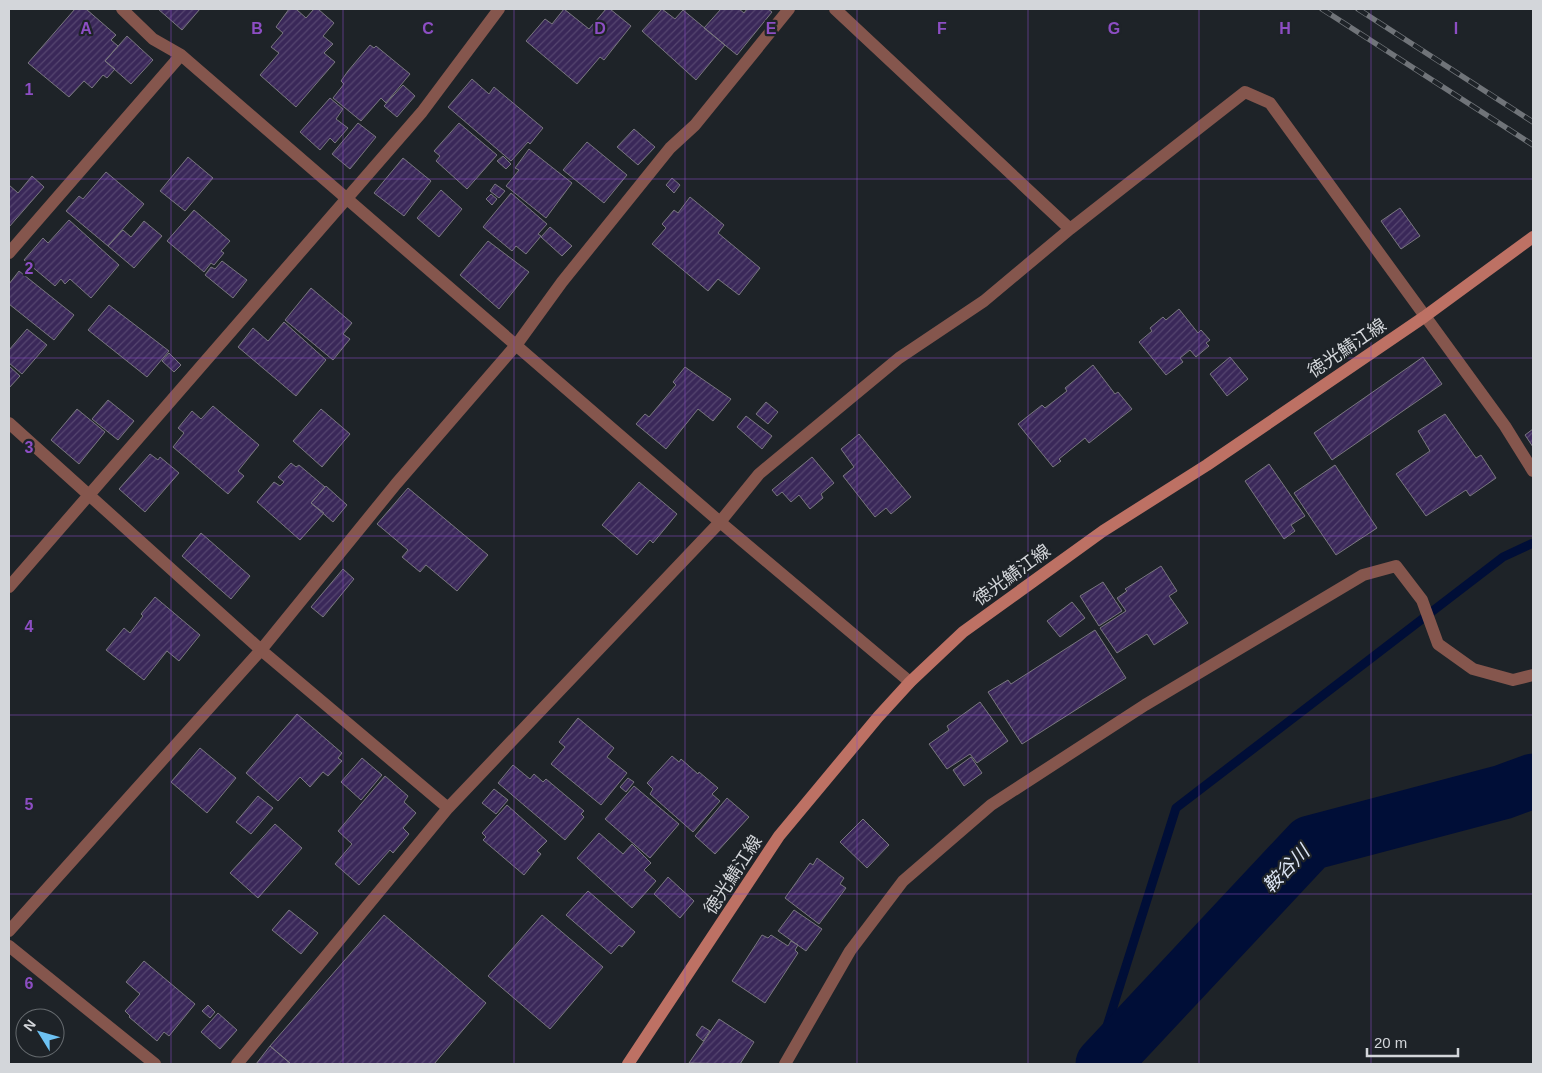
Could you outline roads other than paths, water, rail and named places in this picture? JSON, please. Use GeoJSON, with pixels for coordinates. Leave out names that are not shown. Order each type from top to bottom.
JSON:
{"type":"FeatureCollection","features":[{"type":"Feature","properties":{"kind":"main road","name":"徳光鯖江線"},"geometry":{"type":"LineString","coordinates":[[628,1064],[780,836],[878,717],[910,682],[964,632],[1103,531],[1207,465],[1424,316],[1533,237]]}},
{"type":"Feature","properties":{"kind":"street"},"geometry":{"type":"LineString","coordinates":[[9,587],[422,112],[499,9]]}},
{"type":"Feature","properties":{"kind":"street"},"geometry":{"type":"LineString","coordinates":[[9,931],[262,650],[396,484],[517,344],[562,282],[670,148],[696,125],[789,9]]}},
{"type":"Feature","properties":{"kind":"street"},"geometry":{"type":"LineString","coordinates":[[835,9],[1070,229]]}},
{"type":"Feature","properties":{"kind":"street"},"geometry":{"type":"LineString","coordinates":[[127,10],[153,39],[181,55],[517,344],[720,522],[910,682]]}},
{"type":"Feature","properties":{"kind":"street"},"geometry":{"type":"LineString","coordinates":[[9,253],[181,55]]}},
{"type":"Feature","properties":{"kind":"street"},"geometry":{"type":"LineString","coordinates":[[237,1064],[448,808],[720,522],[760,474],[899,358],[984,301],[1070,229],[1245,92],[1270,103],[1505,426],[1533,471]]}},
{"type":"Feature","properties":{"kind":"street"},"geometry":{"type":"LineString","coordinates":[[9,424],[262,650],[448,808]]}},
{"type":"Feature","properties":{"kind":"street"},"geometry":{"type":"LineString","coordinates":[[785,1064],[850,951],[903,881],[992,805],[1145,705],[1363,575],[1396,566],[1422,600],[1438,644],[1473,669],[1513,680],[1533,675]]}},
{"type":"Feature","properties":{"kind":"street"},"geometry":{"type":"LineString","coordinates":[[9,946],[155,1064]]}},
{"type":"Feature","properties":{"kind":"waterway"},"geometry":{"type":"LineString","coordinates":[[1095,1064],[1176,808],[1503,557],[1533,543]]}},
{"type":"Feature","properties":{"kind":"waterway","name":"鞍谷川"},"geometry":{"type":"LineString","coordinates":[[1103,1064],[1310,843],[1503,792],[1533,781]]}},
{"type":"Feature","properties":{"kind":"railway"},"geometry":{"type":"LineString","coordinates":[[1322,9],[1533,145]]}},
{"type":"Feature","properties":{"kind":"railway"},"geometry":{"type":"LineString","coordinates":[[1358,9],[1533,122]]}}]}
